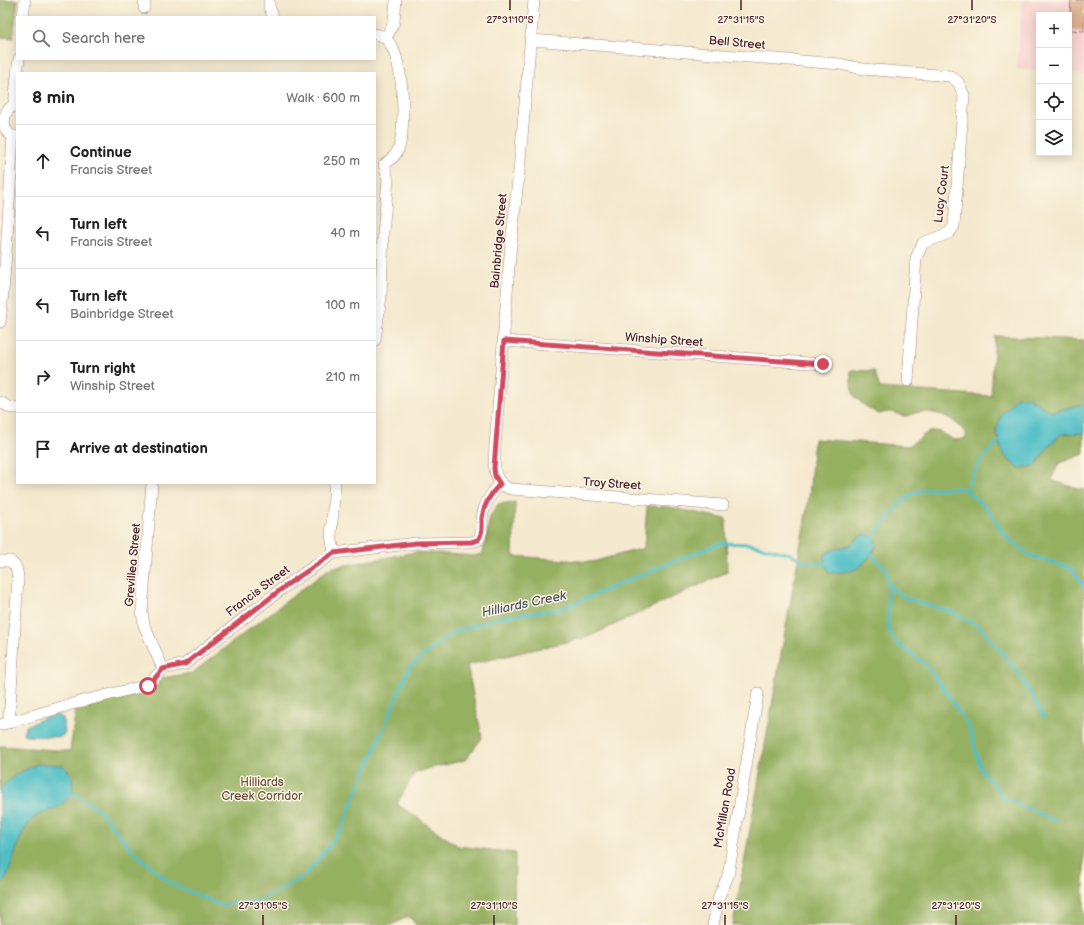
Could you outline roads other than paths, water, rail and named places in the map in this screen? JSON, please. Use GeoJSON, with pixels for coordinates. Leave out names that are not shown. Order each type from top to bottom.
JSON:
{"type":"FeatureCollection","features":[{"type":"Feature","properties":{"kind":"street"},"geometry":{"type":"LineString","coordinates":[[23,16],[24,0]]}},
{"type":"Feature","properties":{"kind":"street"},"geometry":{"type":"LineString","coordinates":[[270,0],[269,6],[273,16]]}},
{"type":"Feature","properties":{"kind":"street"},"geometry":{"type":"LineString","coordinates":[[386,38],[394,22],[396,0]]}},
{"type":"Feature","properties":{"kind":"street","name":"Bainbridge Street"},"geometry":{"type":"LineString","coordinates":[[500,484],[495,476],[494,468],[510,255],[534,0]]}},
{"type":"Feature","properties":{"kind":"street"},"geometry":{"type":"LineString","coordinates":[[376,34],[386,38],[394,50],[404,102],[398,150],[391,160],[379,163],[388,180],[383,233],[381,297],[376,333]]}},
{"type":"Feature","properties":{"kind":"street","name":"Bell Street"},"geometry":{"type":"LineString","coordinates":[[531,40],[832,63],[863,69],[941,75]]}},
{"type":"Feature","properties":{"kind":"street"},"geometry":{"type":"LineString","coordinates":[[17,72],[19,60]]}},
{"type":"Feature","properties":{"kind":"street","name":"Lucy Court"},"geometry":{"type":"LineString","coordinates":[[908,381],[916,258],[923,243],[949,233],[954,226],[956,208],[964,95],[958,82],[950,76],[941,75]]}},
{"type":"Feature","properties":{"kind":"street"},"geometry":{"type":"LineString","coordinates":[[0,322],[6,269],[7,224],[15,136],[5,132],[1,128],[0,120],[2,112],[16,106]]}},
{"type":"Feature","properties":{"kind":"street","name":"Winship Street"},"geometry":{"type":"LineString","coordinates":[[504,341],[823,364]]}},
{"type":"Feature","properties":{"kind":"street"},"geometry":{"type":"LineString","coordinates":[[0,402],[11,408],[16,408]]}},
{"type":"Feature","properties":{"kind":"street","name":"Grevillea Street"},"geometry":{"type":"LineString","coordinates":[[152,484],[142,612],[144,625],[163,669]]}},
{"type":"Feature","properties":{"kind":"street"},"geometry":{"type":"LineString","coordinates":[[334,553],[331,535],[335,484]]}},
{"type":"Feature","properties":{"kind":"street","name":"Troy Street"},"geometry":{"type":"LineString","coordinates":[[500,484],[505,487],[520,490],[723,505]]}},
{"type":"Feature","properties":{"kind":"street","name":"Francis Street"},"geometry":{"type":"LineString","coordinates":[[163,669],[185,664],[288,584],[334,553],[388,545],[424,542],[471,542],[478,540],[481,535],[482,516],[487,501],[500,484]]}},
{"type":"Feature","properties":{"kind":"street"},"geometry":{"type":"LineString","coordinates":[[0,561],[10,561],[16,567],[18,577],[4,724],[79,702],[148,686],[163,669]]}},
{"type":"Feature","properties":{"kind":"street","name":"McMillan Road"},"geometry":{"type":"LineString","coordinates":[[713,925],[719,896],[728,876],[758,693]]}},
{"type":"Feature","properties":{"kind":"water"},"geometry":{"type":"Polygon","coordinates":[[[1017,397],[1028,397],[1051,412],[1084,404],[1084,433],[1061,434],[1046,450],[1035,466],[1018,468],[1003,454],[996,431],[1001,415],[1017,397]]]}},
{"type":"Feature","properties":{"kind":"water"},"geometry":{"type":"Polygon","coordinates":[[[862,535],[872,536],[875,539],[875,548],[869,558],[855,570],[830,573],[825,565],[824,555],[832,550],[850,545],[862,535]]]}},
{"type":"Feature","properties":{"kind":"water"},"geometry":{"type":"Polygon","coordinates":[[[58,715],[63,718],[65,733],[61,737],[27,736],[23,733],[26,726],[44,718],[58,715]]]}},
{"type":"Feature","properties":{"kind":"water"},"geometry":{"type":"Polygon","coordinates":[[[37,764],[62,765],[72,775],[73,793],[60,806],[40,814],[30,822],[21,838],[8,873],[0,886],[0,789],[14,776],[37,764]]]}},
{"type":"Feature","properties":{"kind":"waterway"},"geometry":{"type":"LineString","coordinates":[[966,490],[978,464],[999,441]]}},
{"type":"Feature","properties":{"kind":"waterway","name":"Hilliards Creek"},"geometry":{"type":"LineString","coordinates":[[870,540],[900,503],[915,492],[930,489],[957,488],[966,490],[991,513],[1004,535],[1029,555],[1071,568],[1084,587]]}},
{"type":"Feature","properties":{"kind":"waterway","name":"Hilliards Creek"},"geometry":{"type":"LineString","coordinates":[[70,793],[73,793],[98,809],[133,851],[170,883],[220,905],[260,901],[307,874],[341,830],[409,668],[451,633],[501,617],[561,609],[670,563],[722,543],[749,544],[791,554],[805,562],[828,564]]}},
{"type":"Feature","properties":{"kind":"waterway"},"geometry":{"type":"LineString","coordinates":[[869,552],[886,569],[888,583],[905,598],[952,612],[980,627],[1018,672],[1044,717]]}},
{"type":"Feature","properties":{"kind":"waterway"},"geometry":{"type":"LineString","coordinates":[[888,583],[888,627],[891,636],[898,644],[925,664],[946,692],[969,727],[981,769],[1004,798],[1056,821]]}},
{"type":"Feature","properties":{"kind":"park label","name":"Hilliards Creek Corridor"},"geometry":{"type":"Point","coordinates":[262,789]}}]}
